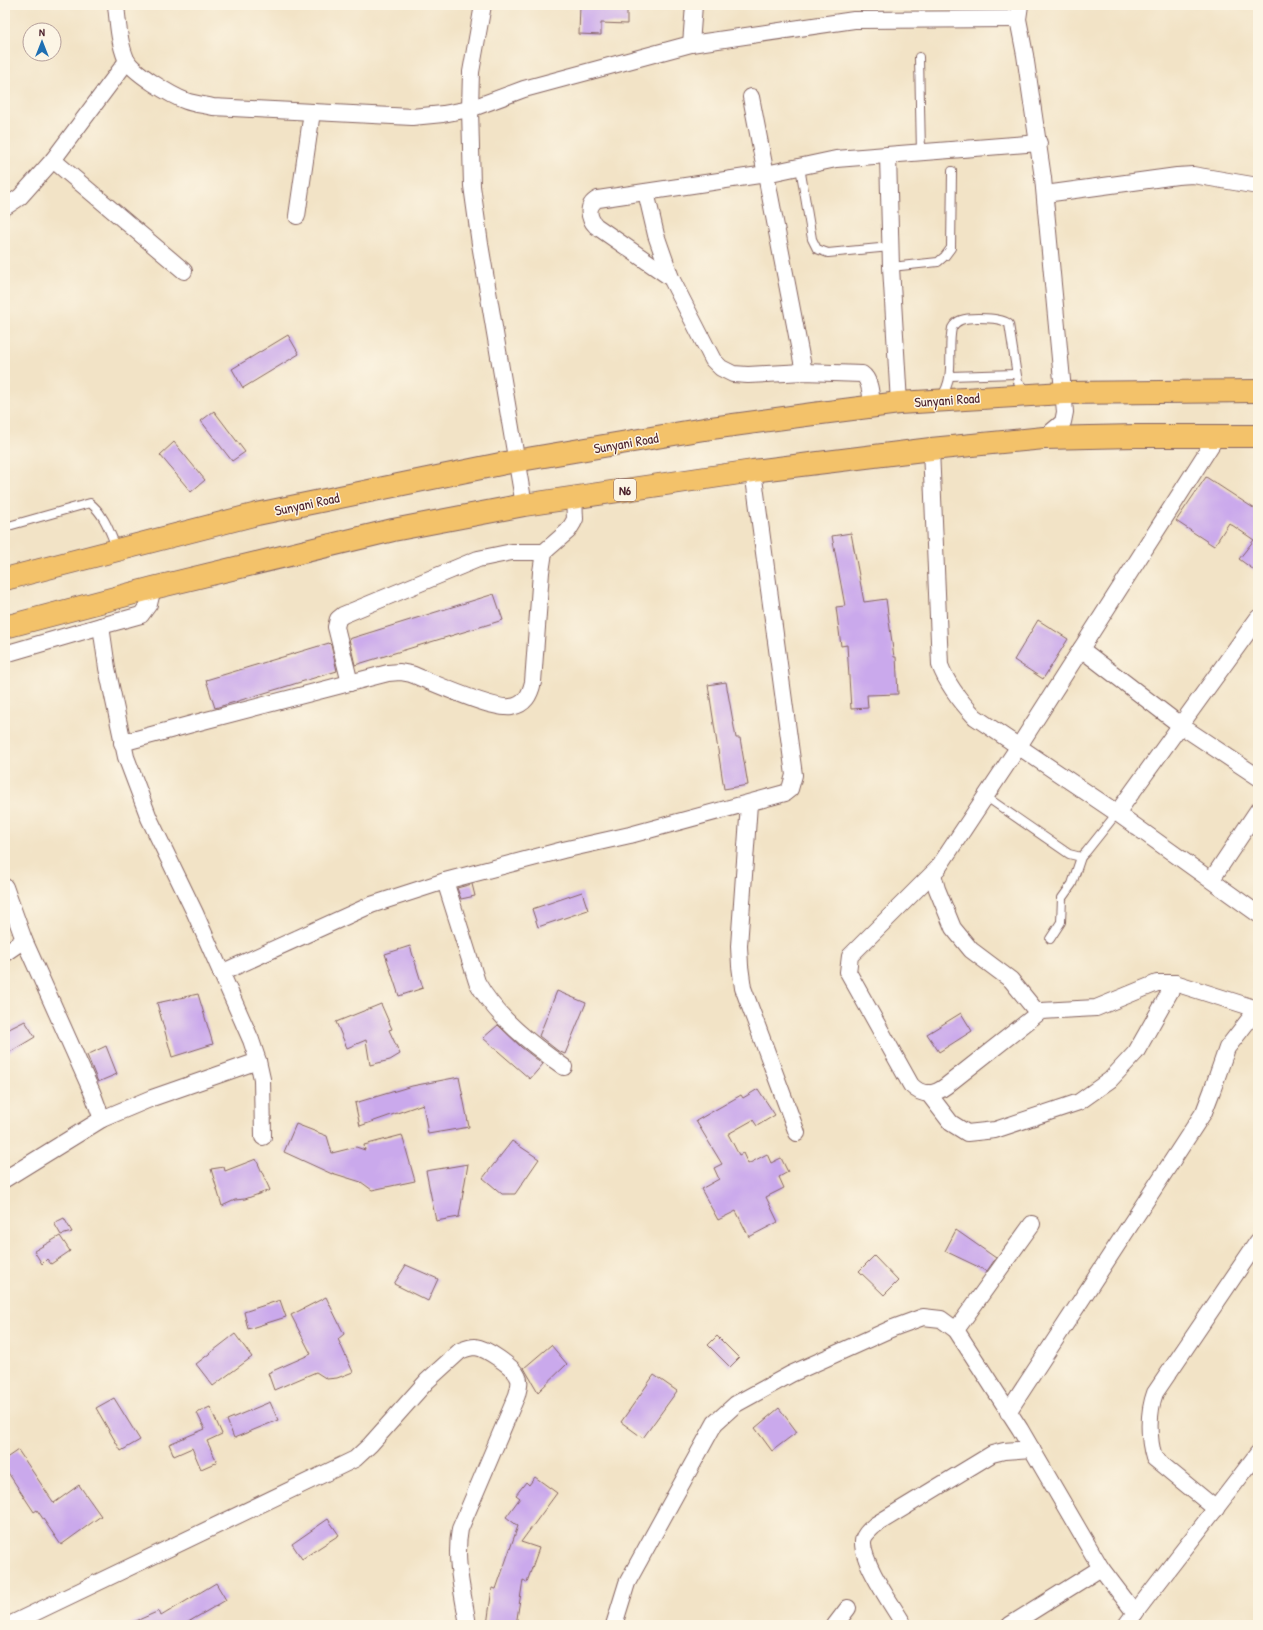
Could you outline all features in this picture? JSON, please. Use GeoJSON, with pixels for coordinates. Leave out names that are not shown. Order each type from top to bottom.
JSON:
{"type":"FeatureCollection","features":[{"type":"Feature","properties":{"kind":"main road","name":"Sunyani Road"},"geometry":{"type":"LineString","coordinates":[[5,579],[257,514],[515,461],[704,429],[899,403],[1063,393],[1258,391]]}},
{"type":"Feature","properties":{"kind":"main road","name":"N6"},"geometry":{"type":"LineString","coordinates":[[5,627],[153,588],[393,530],[524,505],[753,471],[931,449],[1044,438],[1258,436]]}},
{"type":"Feature","properties":{"kind":"street"},"geometry":{"type":"LineString","coordinates":[[116,5],[119,39],[127,61],[140,73],[161,88],[187,102],[213,107],[412,117],[443,114],[470,109],[524,89],[691,44],[854,20],[966,19],[1019,12],[1045,194],[1065,412],[1063,422],[1044,438]]}},
{"type":"Feature","properties":{"kind":"street"},"geometry":{"type":"LineString","coordinates":[[483,5],[471,72],[470,109],[474,207],[515,461],[524,505]]}},
{"type":"Feature","properties":{"kind":"street"},"geometry":{"type":"LineString","coordinates":[[691,44],[694,5]]}},
{"type":"Feature","properties":{"kind":"street"},"geometry":{"type":"LineString","coordinates":[[954,5],[966,19]]}},
{"type":"Feature","properties":{"kind":"street"},"geometry":{"type":"LineString","coordinates":[[5,207],[20,197],[53,160],[127,61]]}},
{"type":"Feature","properties":{"kind":"street"},"geometry":{"type":"LineString","coordinates":[[751,97],[804,372]]}},
{"type":"Feature","properties":{"kind":"street"},"geometry":{"type":"LineString","coordinates":[[297,216],[312,112]]}},
{"type":"Feature","properties":{"kind":"street"},"geometry":{"type":"LineString","coordinates":[[671,278],[591,221],[590,208],[594,201],[598,199],[766,174],[836,160],[1039,144]]}},
{"type":"Feature","properties":{"kind":"street"},"geometry":{"type":"LineString","coordinates":[[888,156],[890,247],[899,403]]}},
{"type":"Feature","properties":{"kind":"street"},"geometry":{"type":"LineString","coordinates":[[53,160],[184,271]]}},
{"type":"Feature","properties":{"kind":"street"},"geometry":{"type":"LineString","coordinates":[[1045,194],[1193,175],[1258,186]]}},
{"type":"Feature","properties":{"kind":"street"},"geometry":{"type":"LineString","coordinates":[[646,192],[656,235],[671,278],[713,360],[721,368],[733,374],[748,375],[804,372],[862,374],[868,381],[872,407]]}},
{"type":"Feature","properties":{"kind":"street"},"geometry":{"type":"LineString","coordinates":[[1008,1412],[1204,1112],[1227,1048],[1257,1008],[1175,983],[1157,983],[1096,1008],[1046,1010],[1037,1012],[946,1086],[937,1092],[928,1093],[917,1091],[911,1084],[848,972],[850,956],[933,874],[1019,746],[1217,436]]}},
{"type":"Feature","properties":{"kind":"street"},"geometry":{"type":"LineString","coordinates":[[931,449],[940,665],[943,673],[964,706],[975,717],[1212,879],[1258,914]]}},
{"type":"Feature","properties":{"kind":"street"},"geometry":{"type":"LineString","coordinates":[[221,973],[371,905],[445,881],[749,804],[785,793],[790,789],[794,775],[753,471]]}},
{"type":"Feature","properties":{"kind":"street"},"geometry":{"type":"LineString","coordinates":[[122,743],[350,683],[400,672],[411,674],[494,706],[511,707],[523,702],[530,695],[533,682],[541,572],[544,552],[568,531],[573,524],[575,519],[574,498]]}},
{"type":"Feature","properties":{"kind":"street"},"geometry":{"type":"LineString","coordinates":[[350,683],[336,627],[338,619],[343,615],[478,559],[512,552],[544,552]]}},
{"type":"Feature","properties":{"kind":"street"},"geometry":{"type":"LineString","coordinates":[[5,654],[141,615],[149,604],[153,588]]}},
{"type":"Feature","properties":{"kind":"street"},"geometry":{"type":"LineString","coordinates":[[1117,813],[1258,618]]}},
{"type":"Feature","properties":{"kind":"street"},"geometry":{"type":"LineString","coordinates":[[101,626],[107,668],[122,743],[149,818],[195,913],[251,1040],[258,1061],[262,1079],[263,1137]]}},
{"type":"Feature","properties":{"kind":"street"},"geometry":{"type":"LineString","coordinates":[[1081,649],[1180,725],[1258,777]]}},
{"type":"Feature","properties":{"kind":"street"},"geometry":{"type":"LineString","coordinates":[[749,804],[739,946],[743,988],[797,1133]]}},
{"type":"Feature","properties":{"kind":"street"},"geometry":{"type":"LineString","coordinates":[[1212,879],[1258,810]]}},
{"type":"Feature","properties":{"kind":"street"},"geometry":{"type":"LineString","coordinates":[[933,874],[937,889],[953,928],[971,950],[1011,980],[1037,1012]]}},
{"type":"Feature","properties":{"kind":"street"},"geometry":{"type":"LineString","coordinates":[[445,881],[477,982],[483,993],[491,1004],[522,1036],[564,1067]]}},
{"type":"Feature","properties":{"kind":"street"},"geometry":{"type":"LineString","coordinates":[[5,887],[24,940],[92,1092],[102,1119]]}},
{"type":"Feature","properties":{"kind":"street"},"geometry":{"type":"LineString","coordinates":[[5,953],[24,940]]}},
{"type":"Feature","properties":{"kind":"street"},"geometry":{"type":"LineString","coordinates":[[928,1093],[951,1123],[967,1132],[995,1130],[1079,1102],[1110,1080],[1136,1052],[1175,983]]}},
{"type":"Feature","properties":{"kind":"street"},"geometry":{"type":"LineString","coordinates":[[5,1179],[102,1119],[152,1098],[258,1061]]}},
{"type":"Feature","properties":{"kind":"street"},"geometry":{"type":"LineString","coordinates":[[956,1330],[1032,1224]]}},
{"type":"Feature","properties":{"kind":"street"},"geometry":{"type":"LineString","coordinates":[[1216,1509],[1154,1458],[1150,1446],[1150,1405],[1154,1393],[1258,1241]]}},
{"type":"Feature","properties":{"kind":"street"},"geometry":{"type":"LineString","coordinates":[[614,1625],[627,1583],[715,1423],[736,1404],[791,1374],[892,1328],[923,1316],[941,1320],[956,1330],[1032,1448],[1130,1619],[1157,1582],[1216,1509],[1258,1453]]}},
{"type":"Feature","properties":{"kind":"street"},"geometry":{"type":"LineString","coordinates":[[9,1625],[354,1459],[370,1445],[427,1380],[460,1351],[466,1348],[475,1347],[485,1350],[513,1369],[518,1377],[519,1386],[517,1395],[460,1529],[457,1545],[458,1564],[468,1625]]}},
{"type":"Feature","properties":{"kind":"street"},"geometry":{"type":"LineString","coordinates":[[904,1625],[867,1560],[863,1543],[867,1534],[875,1525],[992,1454],[1032,1448]]}},
{"type":"Feature","properties":{"kind":"street"},"geometry":{"type":"LineString","coordinates":[[1010,1625],[1101,1568]]}},
{"type":"Feature","properties":{"kind":"street"},"geometry":{"type":"LineString","coordinates":[[835,1625],[848,1608]]}},
{"type":"Feature","properties":{"kind":"lane"},"geometry":{"type":"LineString","coordinates":[[919,56],[921,153]]}},
{"type":"Feature","properties":{"kind":"lane"},"geometry":{"type":"LineString","coordinates":[[800,167],[812,238],[817,249],[828,253],[890,247]]}},
{"type":"Feature","properties":{"kind":"lane"},"geometry":{"type":"LineString","coordinates":[[891,267],[938,262],[946,256],[951,248],[952,171]]}},
{"type":"Feature","properties":{"kind":"lane"},"geometry":{"type":"LineString","coordinates":[[938,401],[945,392],[950,376],[951,334],[955,322],[962,320],[999,319],[1006,320],[1010,324],[1018,382],[1022,389],[1030,395]]}},
{"type":"Feature","properties":{"kind":"lane"},"geometry":{"type":"LineString","coordinates":[[950,376],[1016,374]]}},
{"type":"Feature","properties":{"kind":"lane"},"geometry":{"type":"LineString","coordinates":[[5,527],[90,503],[97,508],[103,516],[117,550]]}},
{"type":"Feature","properties":{"kind":"lane"},"geometry":{"type":"LineString","coordinates":[[985,796],[1069,854],[1081,857]]}},
{"type":"Feature","properties":{"kind":"lane"},"geometry":{"type":"LineString","coordinates":[[1050,939],[1061,922],[1062,898],[1072,884],[1081,857],[1117,813]]}},
{"type":"Feature","properties":{"kind":"building"},"geometry":{"type":"Polygon","coordinates":[[[580,5],[627,5],[627,24],[601,23],[601,35],[579,34],[580,5]]]}},
{"type":"Feature","properties":{"kind":"building"},"geometry":{"type":"Polygon","coordinates":[[[288,335],[299,354],[243,388],[232,369],[288,335]]]}},
{"type":"Feature","properties":{"kind":"building"},"geometry":{"type":"Polygon","coordinates":[[[214,411],[245,452],[232,461],[201,421],[214,411]]]}},
{"type":"Feature","properties":{"kind":"building"},"geometry":{"type":"Polygon","coordinates":[[[174,442],[205,480],[191,492],[160,455],[174,442]]]}},
{"type":"Feature","properties":{"kind":"building"},"geometry":{"type":"Polygon","coordinates":[[[1206,477],[1258,511],[1258,573],[1239,559],[1254,540],[1229,523],[1214,546],[1176,521],[1206,477]]]}},
{"type":"Feature","properties":{"kind":"building"},"geometry":{"type":"Polygon","coordinates":[[[851,533],[864,602],[886,599],[894,657],[896,657],[898,694],[867,695],[868,708],[851,709],[847,645],[841,646],[836,607],[845,606],[832,536],[851,533]]]}},
{"type":"Feature","properties":{"kind":"building"},"geometry":{"type":"Polygon","coordinates":[[[494,594],[503,620],[355,665],[349,639],[494,594]]]}},
{"type":"Feature","properties":{"kind":"building"},"geometry":{"type":"Polygon","coordinates":[[[1038,620],[1068,639],[1043,679],[1014,660],[1038,620]]]}},
{"type":"Feature","properties":{"kind":"building"},"geometry":{"type":"Polygon","coordinates":[[[329,643],[331,645],[337,671],[215,708],[206,680],[329,643]]]}},
{"type":"Feature","properties":{"kind":"building"},"geometry":{"type":"Polygon","coordinates":[[[726,682],[736,738],[740,738],[748,785],[724,789],[708,685],[726,682]]]}},
{"type":"Feature","properties":{"kind":"building"},"geometry":{"type":"Polygon","coordinates":[[[472,884],[475,896],[461,899],[457,888],[472,884]]]}},
{"type":"Feature","properties":{"kind":"building"},"geometry":{"type":"Polygon","coordinates":[[[582,892],[588,910],[538,927],[532,909],[582,892]]]}},
{"type":"Feature","properties":{"kind":"building"},"geometry":{"type":"Polygon","coordinates":[[[410,946],[423,988],[399,996],[385,954],[410,946]]]}},
{"type":"Feature","properties":{"kind":"building"},"geometry":{"type":"Polygon","coordinates":[[[557,991],[586,1003],[565,1054],[558,1051],[539,1036],[557,991]]]}},
{"type":"Feature","properties":{"kind":"building"},"geometry":{"type":"Polygon","coordinates":[[[198,994],[213,1044],[172,1057],[157,1003],[198,994]]]}},
{"type":"Feature","properties":{"kind":"building"},"geometry":{"type":"Polygon","coordinates":[[[381,1004],[392,1029],[389,1030],[400,1054],[390,1060],[370,1065],[366,1040],[347,1048],[336,1022],[381,1004]]]}},
{"type":"Feature","properties":{"kind":"building"},"geometry":{"type":"Polygon","coordinates":[[[961,1013],[972,1031],[939,1052],[927,1034],[961,1013]]]}},
{"type":"Feature","properties":{"kind":"building"},"geometry":{"type":"Polygon","coordinates":[[[25,1021],[35,1037],[5,1055],[5,1031],[25,1021]]]}},
{"type":"Feature","properties":{"kind":"building"},"geometry":{"type":"Polygon","coordinates":[[[498,1025],[521,1047],[543,1064],[530,1079],[483,1038],[498,1025]]]}},
{"type":"Feature","properties":{"kind":"building"},"geometry":{"type":"Polygon","coordinates":[[[106,1046],[117,1074],[98,1082],[87,1055],[106,1046]]]}},
{"type":"Feature","properties":{"kind":"building"},"geometry":{"type":"Polygon","coordinates":[[[459,1077],[469,1127],[428,1134],[423,1104],[360,1126],[355,1103],[412,1086],[459,1077]]]}},
{"type":"Feature","properties":{"kind":"building"},"geometry":{"type":"Polygon","coordinates":[[[758,1089],[775,1115],[757,1126],[753,1120],[728,1134],[739,1155],[743,1153],[748,1164],[767,1154],[771,1163],[781,1158],[788,1172],[779,1177],[784,1188],[766,1197],[778,1222],[749,1237],[736,1211],[718,1220],[701,1189],[719,1179],[714,1168],[722,1164],[696,1121],[741,1095],[743,1098],[758,1089]]]}},
{"type":"Feature","properties":{"kind":"building"},"geometry":{"type":"Polygon","coordinates":[[[296,1124],[327,1136],[332,1153],[356,1147],[365,1150],[364,1145],[402,1135],[415,1181],[372,1190],[361,1182],[332,1174],[284,1152],[296,1124]]]}},
{"type":"Feature","properties":{"kind":"building"},"geometry":{"type":"Polygon","coordinates":[[[512,1141],[539,1159],[515,1194],[502,1194],[483,1178],[512,1141]]]}},
{"type":"Feature","properties":{"kind":"building"},"geometry":{"type":"Polygon","coordinates":[[[256,1159],[270,1190],[245,1199],[235,1200],[222,1206],[211,1169],[224,1167],[225,1171],[256,1159]]]}},
{"type":"Feature","properties":{"kind":"building"},"geometry":{"type":"Polygon","coordinates":[[[468,1164],[459,1217],[436,1221],[426,1171],[468,1164]]]}},
{"type":"Feature","properties":{"kind":"building"},"geometry":{"type":"Polygon","coordinates":[[[64,1218],[72,1232],[61,1235],[54,1223],[64,1218]]]}},
{"type":"Feature","properties":{"kind":"building"},"geometry":{"type":"Polygon","coordinates":[[[956,1230],[996,1258],[987,1271],[945,1251],[956,1230]]]}},
{"type":"Feature","properties":{"kind":"building"},"geometry":{"type":"Polygon","coordinates":[[[60,1236],[70,1251],[51,1264],[47,1259],[42,1264],[34,1251],[60,1236]]]}},
{"type":"Feature","properties":{"kind":"building"},"geometry":{"type":"Polygon","coordinates":[[[874,1256],[898,1281],[884,1295],[859,1271],[874,1256]]]}},
{"type":"Feature","properties":{"kind":"building"},"geometry":{"type":"Polygon","coordinates":[[[406,1265],[438,1279],[428,1301],[394,1284],[406,1265]]]}},
{"type":"Feature","properties":{"kind":"building"},"geometry":{"type":"Polygon","coordinates":[[[326,1297],[344,1334],[338,1339],[353,1372],[337,1378],[327,1379],[316,1372],[274,1390],[268,1373],[311,1354],[291,1315],[326,1297]]]}},
{"type":"Feature","properties":{"kind":"building"},"geometry":{"type":"Polygon","coordinates":[[[280,1300],[286,1317],[248,1329],[244,1312],[280,1300]]]}},
{"type":"Feature","properties":{"kind":"building"},"geometry":{"type":"Polygon","coordinates":[[[235,1334],[252,1357],[213,1386],[196,1364],[235,1334]]]}},
{"type":"Feature","properties":{"kind":"building"},"geometry":{"type":"Polygon","coordinates":[[[717,1336],[739,1358],[730,1367],[708,1345],[717,1336]]]}},
{"type":"Feature","properties":{"kind":"building"},"geometry":{"type":"Polygon","coordinates":[[[551,1345],[567,1364],[538,1392],[524,1368],[551,1345]]]}},
{"type":"Feature","properties":{"kind":"building"},"geometry":{"type":"Polygon","coordinates":[[[654,1375],[677,1391],[643,1438],[621,1422],[654,1375]]]}},
{"type":"Feature","properties":{"kind":"building"},"geometry":{"type":"Polygon","coordinates":[[[114,1398],[140,1440],[121,1451],[96,1408],[114,1398]]]}},
{"type":"Feature","properties":{"kind":"building"},"geometry":{"type":"Polygon","coordinates":[[[270,1402],[278,1420],[234,1438],[227,1420],[270,1402]]]}},
{"type":"Feature","properties":{"kind":"building"},"geometry":{"type":"Polygon","coordinates":[[[210,1407],[222,1434],[207,1441],[217,1462],[201,1469],[192,1448],[174,1456],[169,1444],[205,1429],[197,1413],[210,1407]]]}},
{"type":"Feature","properties":{"kind":"building"},"geometry":{"type":"Polygon","coordinates":[[[779,1408],[797,1432],[772,1451],[755,1428],[779,1408]]]}},
{"type":"Feature","properties":{"kind":"building"},"geometry":{"type":"Polygon","coordinates":[[[18,1450],[54,1503],[79,1485],[101,1516],[61,1545],[37,1510],[34,1512],[5,1468],[5,1459],[18,1450]]]}},
{"type":"Feature","properties":{"kind":"building"},"geometry":{"type":"Polygon","coordinates":[[[535,1477],[557,1493],[521,1542],[539,1548],[527,1582],[523,1580],[516,1625],[487,1625],[492,1588],[496,1589],[518,1526],[506,1517],[520,1498],[516,1495],[526,1482],[529,1485],[535,1477]]]}},
{"type":"Feature","properties":{"kind":"building"},"geometry":{"type":"Polygon","coordinates":[[[328,1519],[339,1535],[302,1559],[292,1544],[328,1519]]]}},
{"type":"Feature","properties":{"kind":"building"},"geometry":{"type":"Polygon","coordinates":[[[216,1583],[226,1600],[183,1625],[127,1625],[159,1611],[161,1616],[216,1583]]]}}]}
